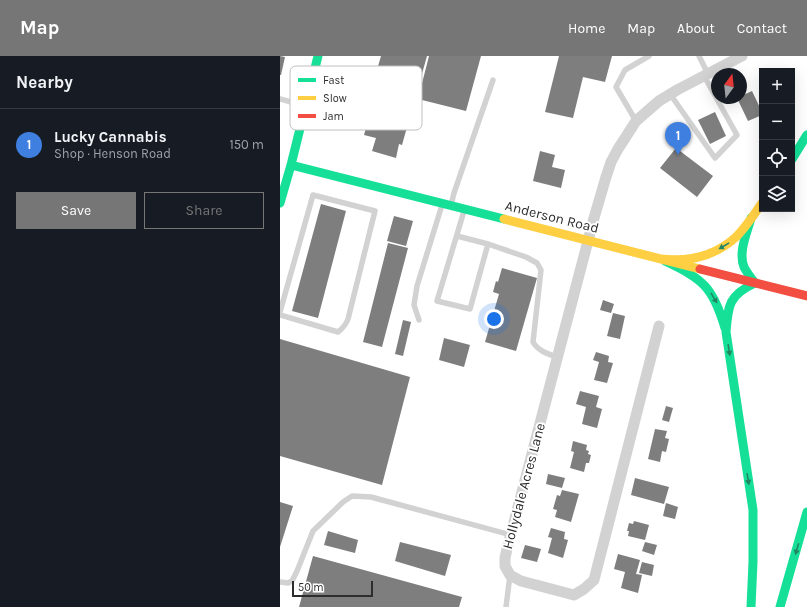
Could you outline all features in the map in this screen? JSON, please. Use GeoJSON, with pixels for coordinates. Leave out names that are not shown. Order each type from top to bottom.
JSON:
{"type":"FeatureCollection","features":[{"type":"Feature","properties":{"kind":"main road"},"geometry":{"type":"LineString","coordinates":[[315,66],[318,56]]}},
{"type":"Feature","properties":{"kind":"main road"},"geometry":{"type":"LineString","coordinates":[[280,203],[288,165],[298,130]]}},
{"type":"Feature","properties":{"kind":"main road"},"geometry":{"type":"LineString","coordinates":[[795,153],[807,135]]}},
{"type":"Feature","properties":{"kind":"main road","name":"Anderson Road"},"geometry":{"type":"LineString","coordinates":[[288,165],[807,296]]}},
{"type":"Feature","properties":{"kind":"main road"},"geometry":{"type":"LineString","coordinates":[[661,259],[687,260],[724,246],[744,229],[759,207]]}},
{"type":"Feature","properties":{"kind":"main road"},"geometry":{"type":"LineString","coordinates":[[726,332],[729,306],[733,298],[739,291],[755,283],[748,276],[743,266],[742,258],[742,249],[751,218]]}},
{"type":"Feature","properties":{"kind":"main road"},"geometry":{"type":"LineString","coordinates":[[661,259],[694,276],[710,291],[718,305],[726,332],[753,510],[751,607]]}},
{"type":"Feature","properties":{"kind":"main road"},"geometry":{"type":"LineString","coordinates":[[780,607],[807,512]]}},
{"type":"Feature","properties":{"kind":"street","name":"Hollydale Acres Lane"},"geometry":{"type":"LineString","coordinates":[[510,576],[505,566],[505,558],[588,240],[611,162],[636,121],[659,101],[742,56]]}},
{"type":"Feature","properties":{"kind":"street"},"geometry":{"type":"LineString","coordinates":[[510,576],[521,581],[574,594],[584,589],[594,580],[658,326]]}},
{"type":"Feature","properties":{"kind":"lane"},"geometry":{"type":"LineString","coordinates":[[636,121],[616,87],[625,70],[649,56]]}},
{"type":"Feature","properties":{"kind":"lane"},"geometry":{"type":"LineString","coordinates":[[670,94],[715,158],[737,135],[706,75],[699,56]]}},
{"type":"Feature","properties":{"kind":"lane"},"geometry":{"type":"LineString","coordinates":[[419,320],[414,305],[417,286],[446,204],[454,193],[493,80]]}},
{"type":"Feature","properties":{"kind":"lane"},"geometry":{"type":"LineString","coordinates":[[280,99],[290,102]]}},
{"type":"Feature","properties":{"kind":"lane"},"geometry":{"type":"LineString","coordinates":[[313,195],[375,211],[348,319],[342,329],[338,332],[280,314],[313,195]]}},
{"type":"Feature","properties":{"kind":"lane"},"geometry":{"type":"LineString","coordinates":[[465,209],[437,301],[470,309],[488,244]]}},
{"type":"Feature","properties":{"kind":"lane"},"geometry":{"type":"LineString","coordinates":[[457,236],[488,244],[526,257],[537,263],[540,270],[533,342],[536,348],[545,353],[558,357]]}},
{"type":"Feature","properties":{"kind":"lane"},"geometry":{"type":"LineString","coordinates":[[280,582],[288,583],[292,581],[313,531],[343,502],[352,496],[371,498],[511,535]]}},
{"type":"Feature","properties":{"kind":"lane"},"geometry":{"type":"LineString","coordinates":[[506,607],[510,576]]}},
{"type":"Feature","properties":{"kind":"building"},"geometry":{"type":"Polygon","coordinates":[[[280,56],[285,57],[281,75],[280,75],[280,56]]]}},
{"type":"Feature","properties":{"kind":"building"},"geometry":{"type":"Polygon","coordinates":[[[381,56],[427,56],[422,74],[422,66],[378,66],[381,56]]]}},
{"type":"Feature","properties":{"kind":"building"},"geometry":{"type":"Polygon","coordinates":[[[429,56],[481,56],[466,111],[422,100],[422,83],[429,56]]]}},
{"type":"Feature","properties":{"kind":"building"},"geometry":{"type":"Polygon","coordinates":[[[559,56],[612,56],[605,82],[583,77],[573,118],[545,112],[559,56]]]}},
{"type":"Feature","properties":{"kind":"building"},"geometry":{"type":"Polygon","coordinates":[[[752,91],[759,106],[759,116],[748,121],[740,104],[747,104],[747,93],[752,91]]]}},
{"type":"Feature","properties":{"kind":"building"},"geometry":{"type":"Polygon","coordinates":[[[715,112],[726,136],[710,144],[698,120],[715,112]]]}},
{"type":"Feature","properties":{"kind":"building"},"geometry":{"type":"Polygon","coordinates":[[[365,130],[406,130],[402,145],[399,144],[396,158],[372,151],[376,138],[364,135],[365,130]]]}},
{"type":"Feature","properties":{"kind":"building"},"geometry":{"type":"Polygon","coordinates":[[[676,148],[713,176],[697,197],[660,168],[676,148]]]}},
{"type":"Feature","properties":{"kind":"building"},"geometry":{"type":"Polygon","coordinates":[[[540,151],[555,155],[552,167],[565,170],[561,188],[533,181],[540,151]]]}},
{"type":"Feature","properties":{"kind":"building"},"geometry":{"type":"Polygon","coordinates":[[[321,204],[346,211],[318,318],[292,311],[321,204]]]}},
{"type":"Feature","properties":{"kind":"building"},"geometry":{"type":"Polygon","coordinates":[[[394,216],[413,221],[406,246],[387,241],[394,216]]]}},
{"type":"Feature","properties":{"kind":"building"},"geometry":{"type":"Polygon","coordinates":[[[388,243],[408,248],[382,347],[363,342],[388,243]]]}},
{"type":"Feature","properties":{"kind":"building"},"geometry":{"type":"Polygon","coordinates":[[[502,268],[537,278],[516,351],[485,342],[499,294],[493,292],[502,268]]]}},
{"type":"Feature","properties":{"kind":"building"},"geometry":{"type":"Polygon","coordinates":[[[603,300],[614,304],[611,313],[600,310],[603,300]]]}},
{"type":"Feature","properties":{"kind":"building"},"geometry":{"type":"Polygon","coordinates":[[[613,313],[625,316],[620,339],[607,336],[613,313]]]}},
{"type":"Feature","properties":{"kind":"building"},"geometry":{"type":"Polygon","coordinates":[[[403,320],[411,322],[403,356],[395,354],[403,320]]]}},
{"type":"Feature","properties":{"kind":"building"},"geometry":{"type":"Polygon","coordinates":[[[444,338],[470,345],[464,367],[439,360],[444,338]]]}},
{"type":"Feature","properties":{"kind":"building"},"geometry":{"type":"Polygon","coordinates":[[[280,339],[410,377],[382,485],[280,456],[280,339]]]}},
{"type":"Feature","properties":{"kind":"building"},"geometry":{"type":"Polygon","coordinates":[[[596,352],[609,356],[608,362],[613,363],[607,383],[594,380],[599,362],[593,360],[596,352]]]}},
{"type":"Feature","properties":{"kind":"building"},"geometry":{"type":"Polygon","coordinates":[[[580,391],[599,396],[596,407],[602,409],[597,428],[582,424],[586,407],[576,404],[580,391]]]}},
{"type":"Feature","properties":{"kind":"building"},"geometry":{"type":"Polygon","coordinates":[[[666,406],[673,408],[669,422],[662,420],[666,406]]]}},
{"type":"Feature","properties":{"kind":"building"},"geometry":{"type":"Polygon","coordinates":[[[655,429],[667,431],[665,438],[669,439],[666,452],[662,451],[660,462],[648,459],[655,429]]]}},
{"type":"Feature","properties":{"kind":"building"},"geometry":{"type":"Polygon","coordinates":[[[573,441],[587,445],[586,450],[589,451],[588,454],[591,455],[589,463],[586,463],[584,472],[570,468],[574,452],[571,451],[573,441]]]}},
{"type":"Feature","properties":{"kind":"building"},"geometry":{"type":"Polygon","coordinates":[[[548,474],[565,478],[562,488],[546,484],[548,474]]]}},
{"type":"Feature","properties":{"kind":"building"},"geometry":{"type":"Polygon","coordinates":[[[635,478],[669,487],[664,504],[631,495],[635,478]]]}},
{"type":"Feature","properties":{"kind":"building"},"geometry":{"type":"Polygon","coordinates":[[[562,490],[579,494],[571,522],[555,517],[557,510],[553,509],[557,495],[560,496],[562,490]]]}},
{"type":"Feature","properties":{"kind":"building"},"geometry":{"type":"Polygon","coordinates":[[[280,502],[293,506],[280,547],[280,502]]]}},
{"type":"Feature","properties":{"kind":"building"},"geometry":{"type":"Polygon","coordinates":[[[666,503],[678,507],[675,519],[663,516],[666,503]]]}},
{"type":"Feature","properties":{"kind":"building"},"geometry":{"type":"Polygon","coordinates":[[[634,521],[649,525],[645,540],[628,536],[629,531],[627,531],[629,523],[633,524],[634,521]]]}},
{"type":"Feature","properties":{"kind":"building"},"geometry":{"type":"Polygon","coordinates":[[[551,528],[565,532],[564,539],[568,540],[563,558],[548,553],[552,538],[548,537],[551,528]]]}},
{"type":"Feature","properties":{"kind":"building"},"geometry":{"type":"Polygon","coordinates":[[[328,531],[358,540],[355,553],[324,545],[328,531]]]}},
{"type":"Feature","properties":{"kind":"building"},"geometry":{"type":"Polygon","coordinates":[[[400,542],[451,555],[445,576],[395,561],[400,542]]]}},
{"type":"Feature","properties":{"kind":"building"},"geometry":{"type":"Polygon","coordinates":[[[645,542],[657,545],[654,555],[642,551],[645,542]]]}},
{"type":"Feature","properties":{"kind":"building"},"geometry":{"type":"Polygon","coordinates":[[[525,545],[541,549],[537,562],[521,558],[525,545]]]}},
{"type":"Feature","properties":{"kind":"building"},"geometry":{"type":"Polygon","coordinates":[[[618,554],[640,560],[636,574],[642,575],[638,593],[621,588],[625,572],[614,569],[618,554]]]}},
{"type":"Feature","properties":{"kind":"building"},"geometry":{"type":"Polygon","coordinates":[[[313,556],[462,597],[459,607],[299,607],[313,556]]]}},
{"type":"Feature","properties":{"kind":"building"},"geometry":{"type":"Polygon","coordinates":[[[642,562],[654,565],[652,576],[639,573],[642,562]]]}},
{"type":"Feature","properties":{"kind":"traffic: fast"},"geometry":{"type":"LineString","coordinates":[[316,66],[318,56]]}},
{"type":"Feature","properties":{"kind":"traffic: fast"},"geometry":{"type":"LineString","coordinates":[[280,203],[300,130]]}},
{"type":"Feature","properties":{"kind":"traffic: fast"},"geometry":{"type":"LineString","coordinates":[[795,154],[807,135]]}},
{"type":"Feature","properties":{"kind":"traffic: fast"},"geometry":{"type":"LineString","coordinates":[[291,165],[504,219]]}},
{"type":"Feature","properties":{"kind":"traffic: fast"},"geometry":{"type":"LineString","coordinates":[[751,218],[744,242],[742,261],[744,267],[755,283],[746,287],[735,297],[732,302],[729,308],[726,332],[753,510],[751,607]]}},
{"type":"Feature","properties":{"kind":"traffic: fast"},"geometry":{"type":"LineString","coordinates":[[665,261],[689,273],[705,286],[716,303],[725,328]]}},
{"type":"Feature","properties":{"kind":"traffic: fast"},"geometry":{"type":"LineString","coordinates":[[780,607],[807,512]]}},
{"type":"Feature","properties":{"kind":"traffic: slow"},"geometry":{"type":"LineString","coordinates":[[661,259],[681,260],[701,256],[719,249],[728,244],[740,233],[759,208]]}},
{"type":"Feature","properties":{"kind":"traffic: slow"},"geometry":{"type":"LineString","coordinates":[[504,219],[700,269]]}},
{"type":"Feature","properties":{"kind":"traffic: jam"},"geometry":{"type":"LineString","coordinates":[[700,269],[807,296]]}},
{"type":"Feature","properties":{"kind":"place","name":"Lucky Cannabis"},"geometry":{"type":"Point","coordinates":[678,155]}}]}
